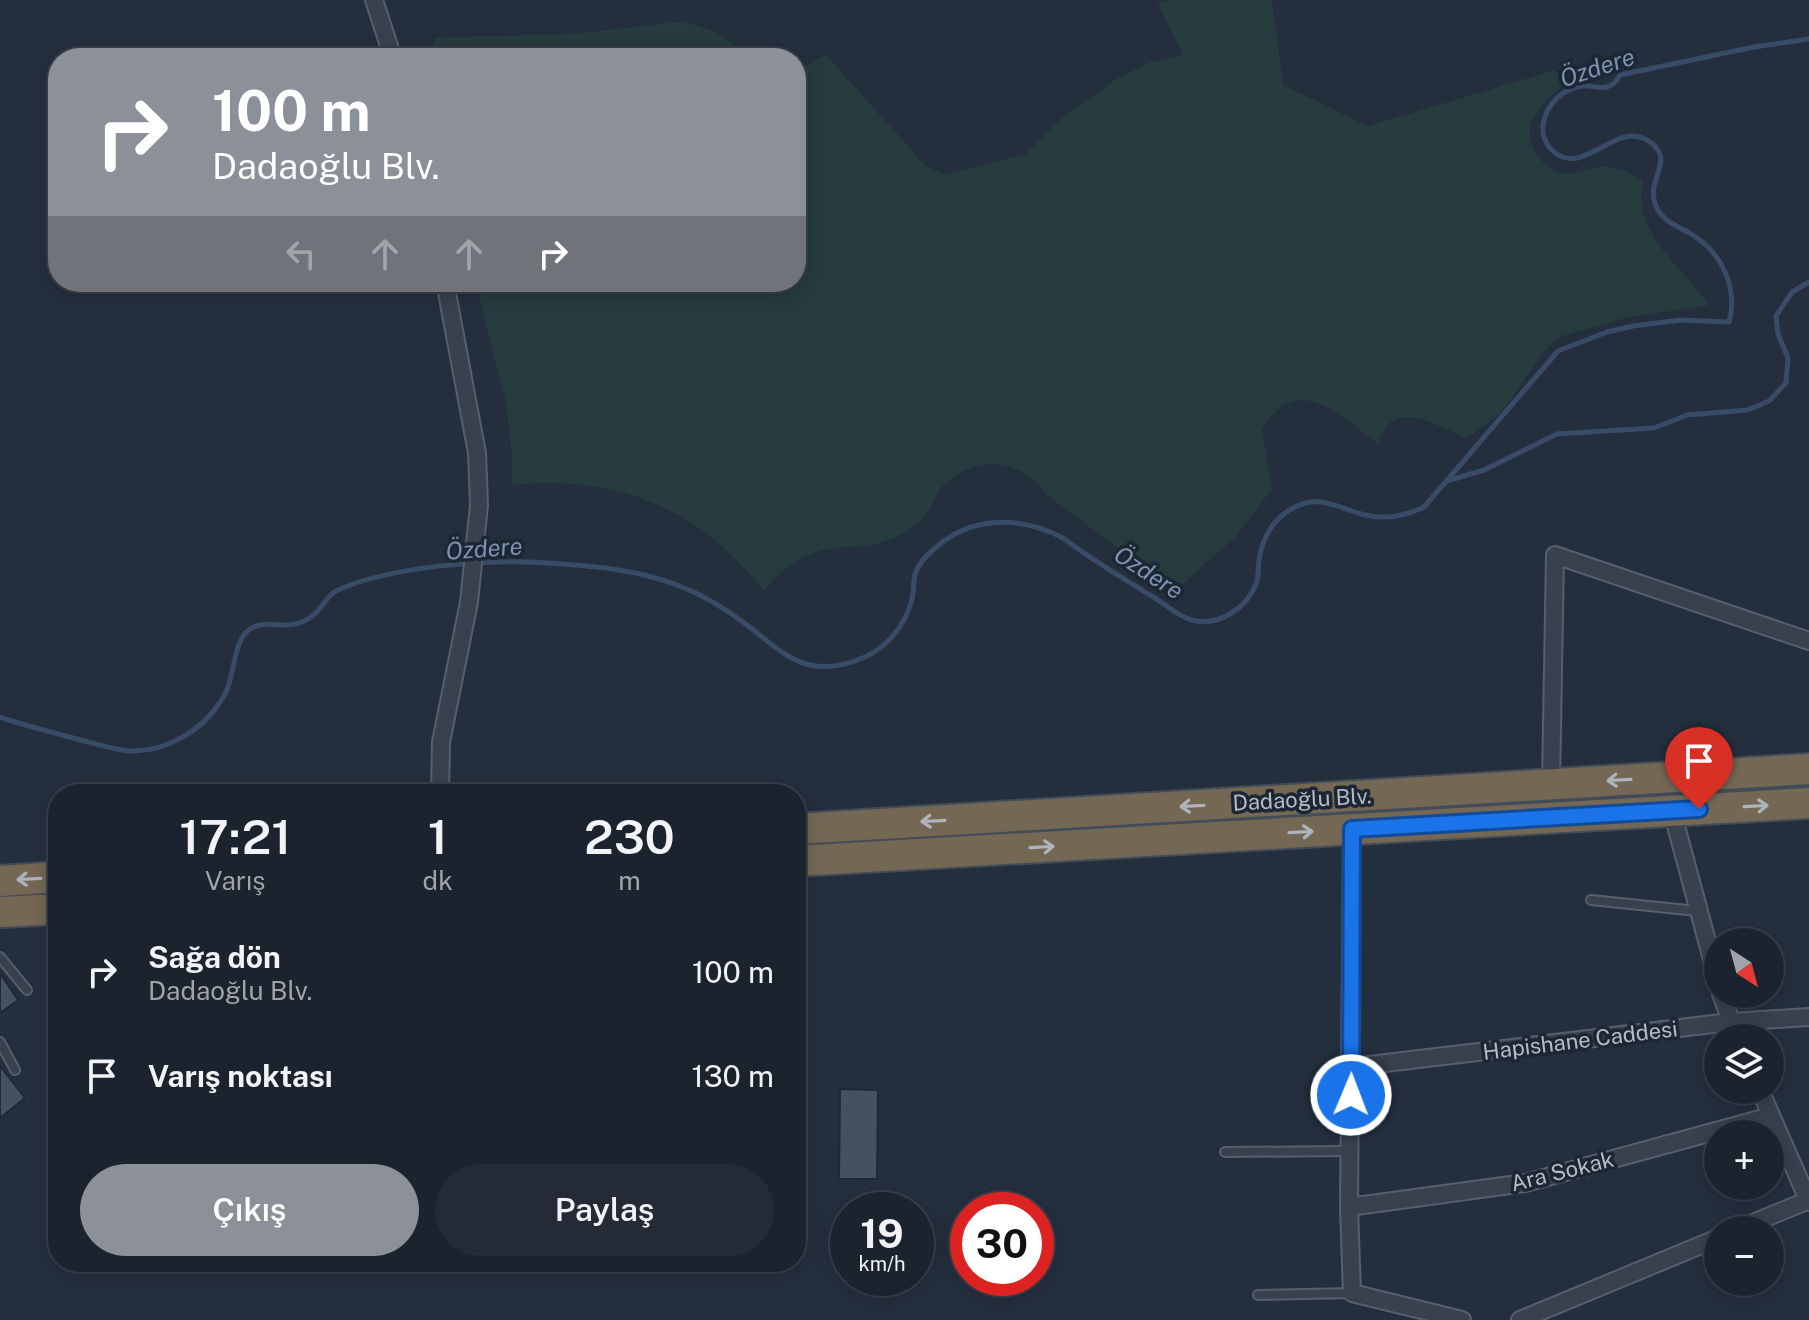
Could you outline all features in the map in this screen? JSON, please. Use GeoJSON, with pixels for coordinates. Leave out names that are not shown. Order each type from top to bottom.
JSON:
{"type":"FeatureCollection","features":[{"type":"Feature","properties":{"kind":"highway","name":"Dadaoğlu Blv."},"geometry":{"type":"LineString","coordinates":[[806,828],[1809,769]]}},
{"type":"Feature","properties":{"kind":"highway","name":"Dadaoğlu Blv."},"geometry":{"type":"LineString","coordinates":[[806,860],[1809,803]]}},
{"type":"Feature","properties":{"kind":"highway"},"geometry":{"type":"LineString","coordinates":[[0,881],[48,878]]}},
{"type":"Feature","properties":{"kind":"highway"},"geometry":{"type":"LineString","coordinates":[[0,912],[48,910]]}},
{"type":"Feature","properties":{"kind":"street"},"geometry":{"type":"LineString","coordinates":[[374,0],[390,48]]}},
{"type":"Feature","properties":{"kind":"street"},"geometry":{"type":"LineString","coordinates":[[440,784],[441,742],[469,602],[479,505],[477,453],[447,292]]}},
{"type":"Feature","properties":{"kind":"street"},"geometry":{"type":"LineString","coordinates":[[1551,784],[1555,555],[1809,641]]}},
{"type":"Feature","properties":{"kind":"street"},"geometry":{"type":"LineString","coordinates":[[1672,811],[1704,935]]}},
{"type":"Feature","properties":{"kind":"street"},"geometry":{"type":"LineString","coordinates":[[1352,829],[1349,1207],[1352,1293],[1462,1320]]}},
{"type":"Feature","properties":{"kind":"street","name":"Hapishane Caddesi"},"geometry":{"type":"LineString","coordinates":[[1768,1024],[1809,1017]]}},
{"type":"Feature","properties":{"kind":"street","name":"Hapishane Caddesi"},"geometry":{"type":"LineString","coordinates":[[1352,1067],[1704,1033]]}},
{"type":"Feature","properties":{"kind":"street"},"geometry":{"type":"LineString","coordinates":[[1766,1104],[1809,1201],[1771,1216]]}},
{"type":"Feature","properties":{"kind":"street","name":"Ara Sokak"},"geometry":{"type":"LineString","coordinates":[[1349,1207],[1525,1183],[1771,1116]]}},
{"type":"Feature","properties":{"kind":"street"},"geometry":{"type":"LineString","coordinates":[[1520,1320],[1704,1244]]}},
{"type":"Feature","properties":{"kind":"lane"},"geometry":{"type":"LineString","coordinates":[[1591,900],[1697,911]]}},
{"type":"Feature","properties":{"kind":"lane"},"geometry":{"type":"LineString","coordinates":[[0,957],[27,990]]}},
{"type":"Feature","properties":{"kind":"lane"},"geometry":{"type":"LineString","coordinates":[[0,1042],[15,1070]]}},
{"type":"Feature","properties":{"kind":"lane"},"geometry":{"type":"LineString","coordinates":[[1225,1152],[1350,1151]]}},
{"type":"Feature","properties":{"kind":"lane"},"geometry":{"type":"LineString","coordinates":[[1258,1295],[1352,1293]]}},
{"type":"Feature","properties":{"kind":"green space"},"geometry":{"type":"Polygon","coordinates":[[[1171,0],[1272,0],[1283,85],[1368,126],[1555,70],[1564,84],[1541,107],[1531,124],[1531,144],[1537,155],[1561,173],[1608,167],[1623,170],[1643,181],[1645,218],[1652,234],[1709,305],[1625,318],[1562,336],[1546,349],[1501,413],[1466,438],[1429,422],[1404,417],[1384,429],[1378,444],[1335,411],[1320,404],[1305,400],[1290,403],[1276,412],[1262,429],[1272,489],[1236,536],[1175,591],[1047,495],[1026,474],[1000,465],[986,464],[959,473],[937,494],[923,518],[900,535],[879,543],[830,548],[808,555],[780,574],[764,591],[739,562],[712,538],[683,518],[653,503],[587,485],[512,485],[505,398],[478,292],[806,292],[806,66],[826,55],[925,165],[945,175],[1026,154],[1057,122],[1115,80],[1148,63],[1183,55],[1158,3],[1171,0]]]}},
{"type":"Feature","properties":{"kind":"green space"},"geometry":{"type":"Polygon","coordinates":[[[677,22],[716,33],[737,48],[435,48],[434,38],[582,33],[677,22]]]}},
{"type":"Feature","properties":{"kind":"building"},"geometry":{"type":"Polygon","coordinates":[[[0,973],[18,1000],[0,1013],[0,973]]]}},
{"type":"Feature","properties":{"kind":"building"},"geometry":{"type":"Polygon","coordinates":[[[0,1066],[25,1098],[0,1118],[0,1066]]]}},
{"type":"Feature","properties":{"kind":"building"},"geometry":{"type":"Polygon","coordinates":[[[840,1089],[878,1090],[877,1179],[839,1179],[840,1089]]]}},
{"type":"Feature","properties":{"kind":"waterway","name":"Özdere"},"geometry":{"type":"LineString","coordinates":[[0,717],[122,750],[138,751],[168,744],[196,728],[218,705],[229,685],[240,641],[250,629],[262,625],[293,625],[306,620],[336,591],[358,582],[440,566],[523,562],[580,565],[661,580],[695,592],[720,606],[793,659],[806,664],[836,666],[875,652],[891,638],[909,610],[916,571],[934,549],[964,530],[997,522],[1013,523],[1063,538],[1182,616],[1202,621],[1221,618],[1238,608],[1251,593],[1257,581],[1263,544],[1281,516],[1295,507],[1314,502],[1380,517],[1403,515],[1424,507],[1558,351],[1607,332],[1633,326],[1681,320],[1729,322],[1730,286],[1721,264],[1706,245],[1666,220],[1655,203],[1654,185],[1661,161],[1655,146],[1633,136],[1621,138],[1585,156],[1573,159],[1561,157],[1545,141],[1544,118],[1556,99],[1576,87],[1607,87],[1620,75],[1754,47],[1809,39]]}},
{"type":"Feature","properties":{"kind":"waterway"},"geometry":{"type":"LineString","coordinates":[[1447,481],[1484,470],[1557,434],[1654,428],[1687,415],[1748,410],[1769,401],[1786,383],[1788,358],[1778,334],[1776,316],[1792,292],[1809,282]]}},
{"type":"Feature","properties":{"kind":"route"},"geometry":{"type":"LineString","coordinates":[[1351,1095],[1352,829],[1699,809]]}}]}
